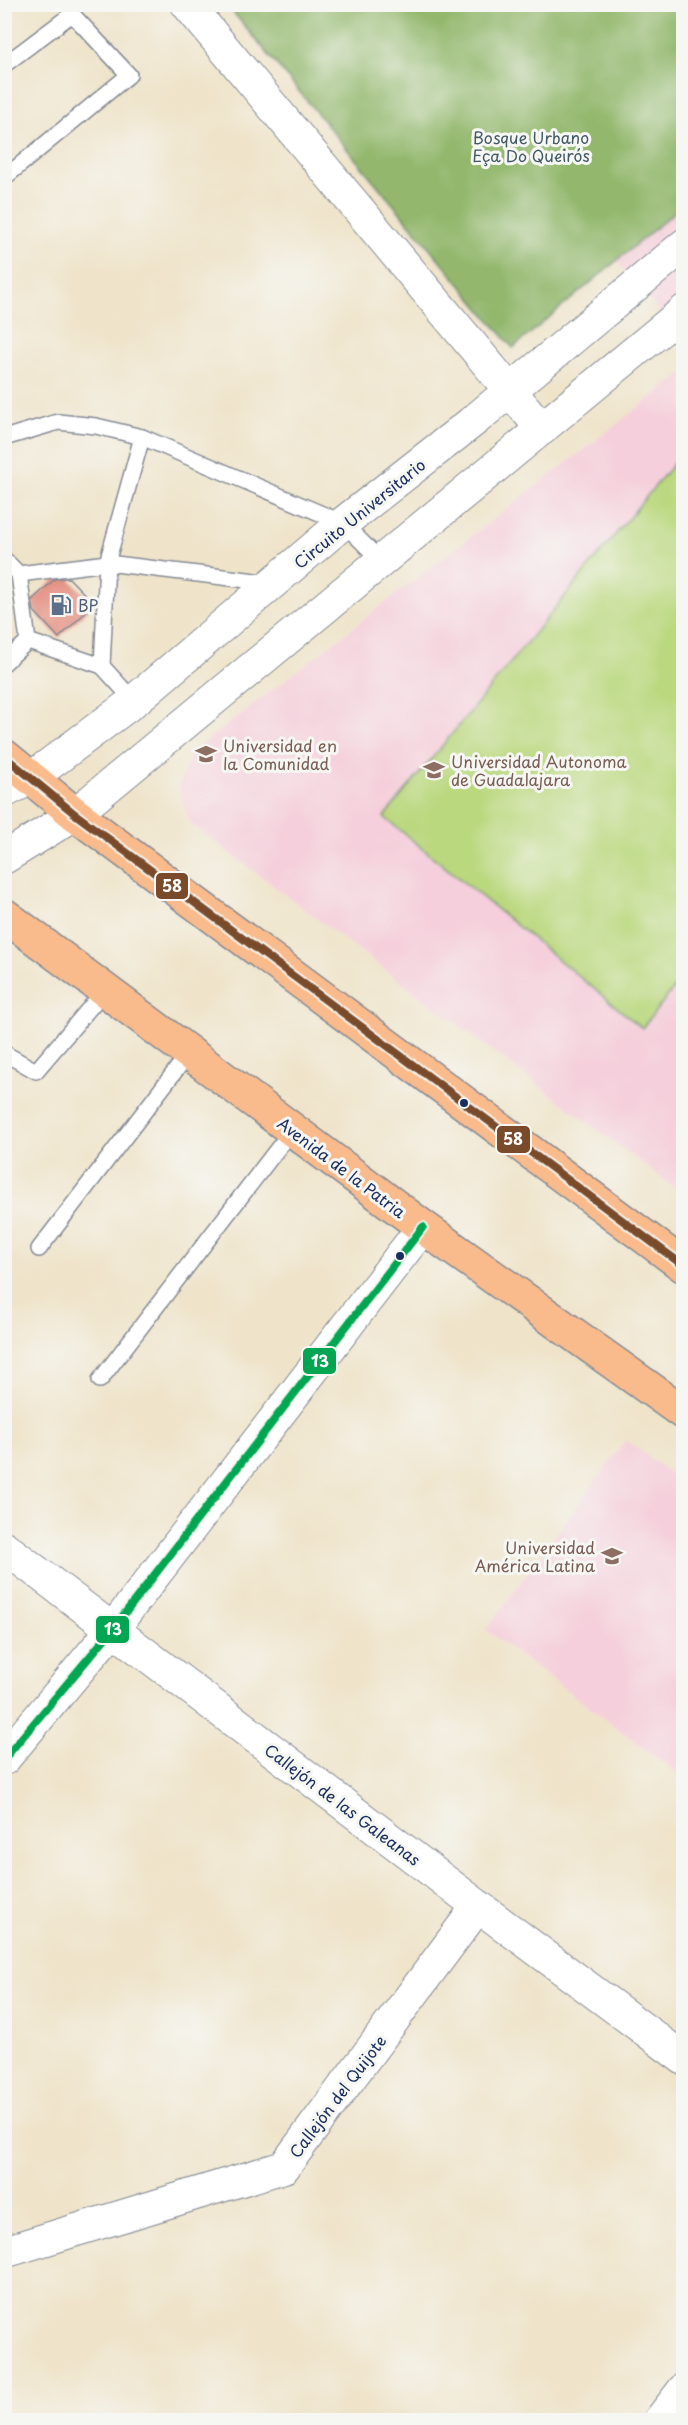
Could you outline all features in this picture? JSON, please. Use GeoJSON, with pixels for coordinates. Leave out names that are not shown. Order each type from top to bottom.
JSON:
{"type":"FeatureCollection","features":[{"type":"Feature","properties":{"kind":"main road"},"geometry":{"type":"LineString","coordinates":[[4,756],[18,785],[75,813],[684,1266]]}},
{"type":"Feature","properties":{"kind":"main road","name":"Avenida de la Patria"},"geometry":{"type":"LineString","coordinates":[[4,915],[423,1227],[684,1413]]}},
{"type":"Feature","properties":{"kind":"street"},"geometry":{"type":"LineString","coordinates":[[188,4],[542,429]]}},
{"type":"Feature","properties":{"kind":"street","name":"Circuito Universitario"},"geometry":{"type":"LineString","coordinates":[[18,785],[134,701],[343,523],[476,419],[684,245]]}},
{"type":"Feature","properties":{"kind":"street"},"geometry":{"type":"LineString","coordinates":[[4,858],[75,813],[684,311]]}},
{"type":"Feature","properties":{"kind":"street"},"geometry":{"type":"LineString","coordinates":[[4,1759],[112,1630],[423,1227]]}},
{"type":"Feature","properties":{"kind":"street","name":"Callejón de las Galeanas"},"geometry":{"type":"LineString","coordinates":[[4,1547],[684,2059]]}},
{"type":"Feature","properties":{"kind":"street","name":"Callejón del Quijote"},"geometry":{"type":"LineString","coordinates":[[4,2252],[284,2167],[478,1906]]}},
{"type":"Feature","properties":{"kind":"street"},"geometry":{"type":"LineString","coordinates":[[660,2421],[684,2389]]}},
{"type":"Feature","properties":{"kind":"lane"},"geometry":{"type":"LineString","coordinates":[[4,65],[72,14],[129,75],[4,178]]}},
{"type":"Feature","properties":{"kind":"lane"},"geometry":{"type":"LineString","coordinates":[[4,438],[58,422],[96,426],[142,437],[343,523],[381,561]]}},
{"type":"Feature","properties":{"kind":"lane"},"geometry":{"type":"LineString","coordinates":[[102,666],[107,563],[142,437]]}},
{"type":"Feature","properties":{"kind":"lane"},"geometry":{"type":"LineString","coordinates":[[4,559],[19,574],[28,641]]}},
{"type":"Feature","properties":{"kind":"lane"},"geometry":{"type":"LineString","coordinates":[[19,574],[107,563],[275,583]]}},
{"type":"Feature","properties":{"kind":"lane"},"geometry":{"type":"LineString","coordinates":[[28,641],[102,666],[134,701]]}},
{"type":"Feature","properties":{"kind":"lane"},"geometry":{"type":"LineString","coordinates":[[4,663],[28,641]]}},
{"type":"Feature","properties":{"kind":"lane"},"geometry":{"type":"LineString","coordinates":[[4,1053],[36,1071],[105,990]]}},
{"type":"Feature","properties":{"kind":"lane"},"geometry":{"type":"LineString","coordinates":[[39,1249],[189,1053]]}},
{"type":"Feature","properties":{"kind":"lane"},"geometry":{"type":"LineString","coordinates":[[100,1380],[291,1130]]}},
{"type":"Feature","properties":{"kind":"shaded area"},"geometry":{"type":"Polygon","coordinates":[[[683,205],[683,340],[617,261],[683,205]]]}},
{"type":"Feature","properties":{"kind":"shaded area","name":"Universidad Autonoma de Guadalajara"},"geometry":{"type":"Polygon","coordinates":[[[683,373],[683,1194],[189,822],[179,787],[191,753],[683,373]]]}},
{"type":"Feature","properties":{"kind":"shaded area","name":"Universidad América Latina"},"geometry":{"type":"Polygon","coordinates":[[[626,1440],[683,1483],[683,1777],[486,1630],[626,1440]]]}},
{"type":"Feature","properties":{"kind":"green space","name":"Bosque Urbano Eça Do Queirós"},"geometry":{"type":"Polygon","coordinates":[[[227,5],[683,5],[683,205],[513,348],[227,5]]]}},
{"type":"Feature","properties":{"kind":"green space"},"geometry":{"type":"Polygon","coordinates":[[[683,452],[683,977],[642,1028],[384,817],[683,452]]]}},
{"type":"Feature","properties":{"kind":"building","name":"BP"},"geometry":{"type":"Polygon","coordinates":[[[69,578],[94,604],[59,638],[34,611],[32,600],[55,579],[69,578]]]}},
{"type":"Feature","properties":{"kind":"transit line","name":"58"},"geometry":{"type":"LineString","coordinates":[[4,756],[75,814],[684,1266]]}},
{"type":"Feature","properties":{"kind":"transit line","name":"13"},"geometry":{"type":"LineString","coordinates":[[4,1759],[112,1630],[423,1227]]}},
{"type":"Feature","properties":{"kind":"place","name":"BP"},"geometry":{"type":"Point","coordinates":[61,605]}},
{"type":"Feature","properties":{"kind":"place","name":"Universidad en la Comunidad"},"geometry":{"type":"Point","coordinates":[206,754]}},
{"type":"Feature","properties":{"kind":"place","name":"Universidad Autonoma de Guadalajara"},"geometry":{"type":"Point","coordinates":[434,770]}},
{"type":"Feature","properties":{"kind":"place","name":"Universidad América Latina"},"geometry":{"type":"Point","coordinates":[612,1556]}}]}
